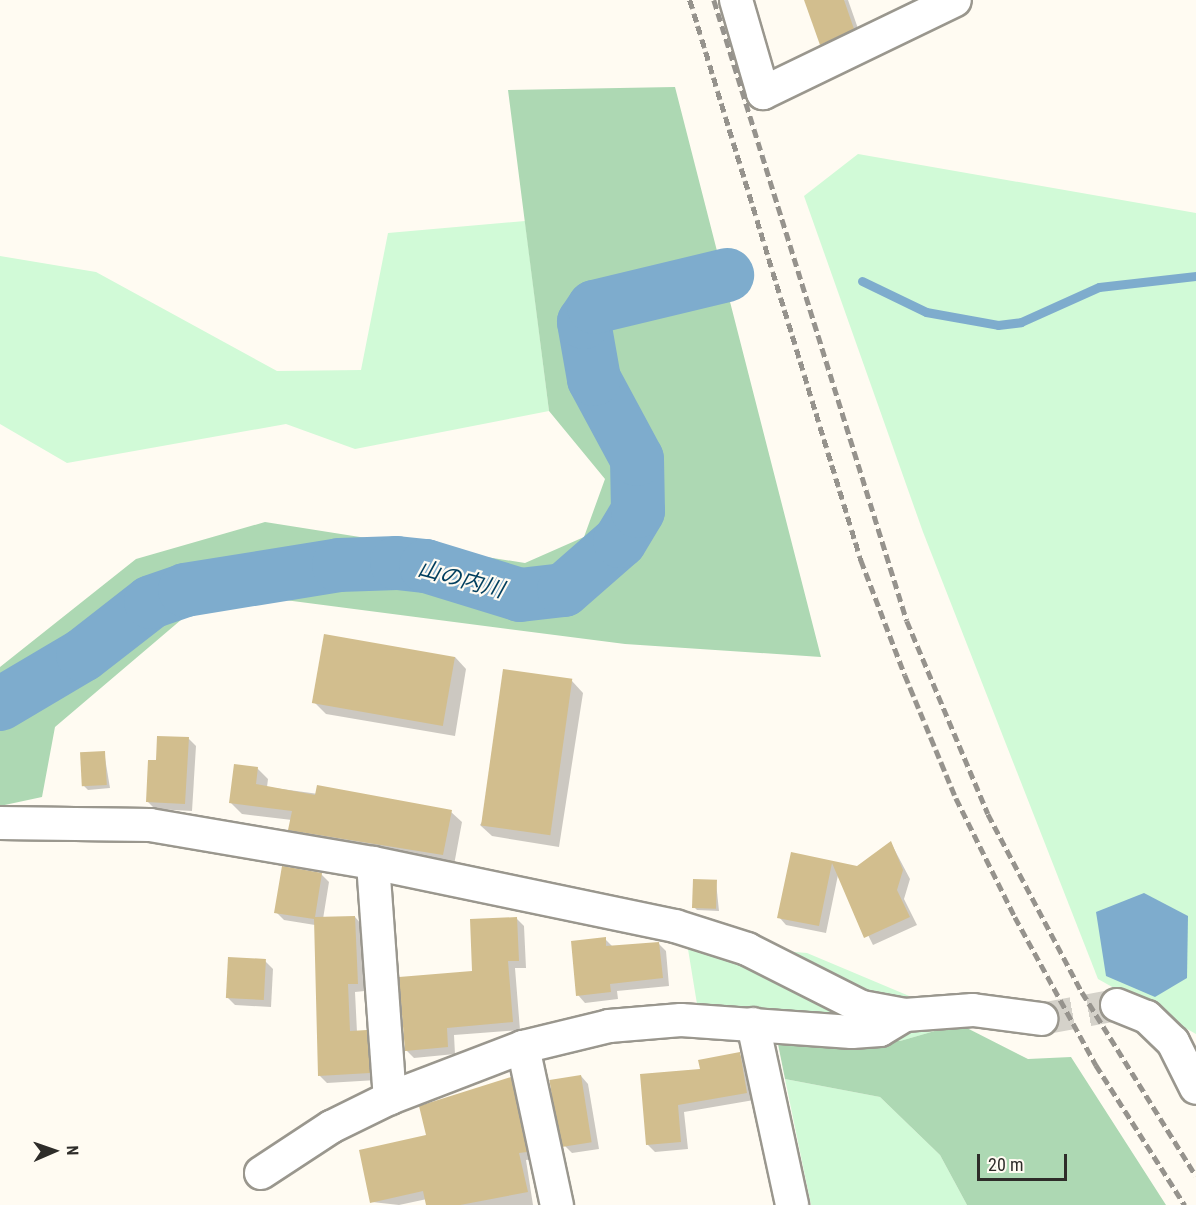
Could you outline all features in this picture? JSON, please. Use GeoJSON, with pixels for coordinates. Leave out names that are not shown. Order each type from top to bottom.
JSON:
{"type":"FeatureCollection","features":[{"type":"Feature","properties":{"kind":"street"},"geometry":{"type":"LineString","coordinates":[[736,0],[763,93],[955,0]]}},
{"type":"Feature","properties":{"kind":"street"},"geometry":{"type":"LineString","coordinates":[[0,823],[150,825],[373,863],[675,926],[747,949],[862,1007],[905,1015],[973,1010],[1041,1018]]}},
{"type":"Feature","properties":{"kind":"street"},"geometry":{"type":"LineString","coordinates":[[373,863],[390,1098]]}},
{"type":"Feature","properties":{"kind":"street"},"geometry":{"type":"LineString","coordinates":[[1117,1005],[1147,1017],[1173,1042],[1196,1088]]}},
{"type":"Feature","properties":{"kind":"street"},"geometry":{"type":"LineString","coordinates":[[261,1173],[304,1142],[390,1098],[523,1047],[609,1026],[681,1020],[852,1032],[880,1030],[905,1015]]}},
{"type":"Feature","properties":{"kind":"street"},"geometry":{"type":"LineString","coordinates":[[753,1024],[792,1205]]}},
{"type":"Feature","properties":{"kind":"street"},"geometry":{"type":"LineString","coordinates":[[523,1047],[557,1205]]}},
{"type":"Feature","properties":{"kind":"green space"},"geometry":{"type":"Polygon","coordinates":[[[675,87],[821,657],[625,644],[215,591],[55,727],[42,797],[0,806],[0,667],[136,559],[265,522],[525,563],[584,537],[605,479],[549,411],[508,90],[675,87]]]}},
{"type":"Feature","properties":{"kind":"green space"},"geometry":{"type":"Polygon","coordinates":[[[858,154],[1196,213],[1196,1034],[1098,979],[923,532],[804,196],[858,154]]]}},
{"type":"Feature","properties":{"kind":"green space"},"geometry":{"type":"Polygon","coordinates":[[[525,221],[549,411],[355,449],[286,424],[67,463],[0,424],[0,256],[96,272],[277,371],[361,370],[388,233],[525,221]]]}},
{"type":"Feature","properties":{"kind":"green space"},"geometry":{"type":"Polygon","coordinates":[[[687,943],[807,953],[933,1006],[959,1024],[900,1041],[776,1034],[769,1015],[697,1004],[687,943]]]}},
{"type":"Feature","properties":{"kind":"green space"},"geometry":{"type":"Polygon","coordinates":[[[959,1024],[1028,1059],[1071,1057],[1166,1205],[967,1205],[940,1155],[880,1097],[785,1079],[776,1034],[900,1041],[959,1024]]]}},
{"type":"Feature","properties":{"kind":"green space"},"geometry":{"type":"Polygon","coordinates":[[[785,1079],[880,1097],[940,1155],[967,1205],[811,1205],[785,1079]]]}},
{"type":"Feature","properties":{"kind":"water"},"geometry":{"type":"Polygon","coordinates":[[[1144,893],[1188,916],[1187,978],[1155,997],[1106,976],[1096,912],[1144,893]]]}},
{"type":"Feature","properties":{"kind":"building"},"geometry":{"type":"Polygon","coordinates":[[[804,0],[844,0],[854,29],[820,45],[804,0]]]}},
{"type":"Feature","properties":{"kind":"building"},"geometry":{"type":"Polygon","coordinates":[[[324,634],[455,657],[443,726],[312,703],[324,634]]]}},
{"type":"Feature","properties":{"kind":"building"},"geometry":{"type":"Polygon","coordinates":[[[503,669],[572,679],[550,835],[481,825],[503,669]]]}},
{"type":"Feature","properties":{"kind":"building"},"geometry":{"type":"Polygon","coordinates":[[[157,736],[189,737],[185,804],[146,802],[148,760],[156,760],[157,736]]]}},
{"type":"Feature","properties":{"kind":"building"},"geometry":{"type":"Polygon","coordinates":[[[105,751],[107,785],[82,786],[80,752],[105,751]]]}},
{"type":"Feature","properties":{"kind":"building"},"geometry":{"type":"Polygon","coordinates":[[[234,764],[258,767],[256,784],[315,795],[317,785],[452,810],[443,855],[288,830],[292,811],[229,803],[234,764]]]}},
{"type":"Feature","properties":{"kind":"building"},"geometry":{"type":"Polygon","coordinates":[[[891,841],[903,870],[897,890],[910,917],[864,938],[832,863],[819,926],[777,918],[791,852],[857,866],[891,841]]]}},
{"type":"Feature","properties":{"kind":"building"},"geometry":{"type":"Polygon","coordinates":[[[282,866],[322,873],[315,917],[355,916],[358,984],[348,984],[350,1031],[367,1030],[370,1073],[318,1076],[314,919],[274,913],[282,866]]]}},
{"type":"Feature","properties":{"kind":"building"},"geometry":{"type":"Polygon","coordinates":[[[693,879],[717,880],[716,909],[692,908],[693,879]]]}},
{"type":"Feature","properties":{"kind":"building"},"geometry":{"type":"Polygon","coordinates":[[[517,917],[519,961],[508,961],[513,1022],[447,1028],[448,1047],[405,1051],[399,977],[472,971],[470,919],[517,917]]]}},
{"type":"Feature","properties":{"kind":"building"},"geometry":{"type":"Polygon","coordinates":[[[606,937],[606,946],[659,942],[663,978],[610,984],[611,992],[576,996],[571,941],[606,937]]]}},
{"type":"Feature","properties":{"kind":"building"},"geometry":{"type":"Polygon","coordinates":[[[228,957],[266,959],[264,1000],[226,998],[228,957]]]}},
{"type":"Feature","properties":{"kind":"building"},"geometry":{"type":"Polygon","coordinates":[[[740,1052],[747,1093],[678,1105],[681,1142],[646,1145],[640,1074],[700,1069],[698,1060],[740,1052]]]}},
{"type":"Feature","properties":{"kind":"building"},"geometry":{"type":"Polygon","coordinates":[[[581,1075],[592,1142],[560,1147],[549,1080],[581,1075]]]}},
{"type":"Feature","properties":{"kind":"building"},"geometry":{"type":"Polygon","coordinates":[[[511,1077],[527,1152],[519,1153],[528,1192],[460,1205],[426,1205],[423,1191],[370,1203],[359,1150],[426,1135],[419,1106],[511,1077]]]}},
{"type":"Feature","properties":{"kind":"waterway","name":"山の内川"},"geometry":{"type":"LineString","coordinates":[[0,704],[83,655],[151,602],[185,590],[339,565],[397,563],[426,566],[520,595],[564,590],[620,541],[638,511],[637,459],[594,379],[584,322],[594,307],[727,275]]}},
{"type":"Feature","properties":{"kind":"waterway"},"geometry":{"type":"LineString","coordinates":[[862,281],[926,312],[998,325],[1021,322],[1099,287],[1196,276]]}},
{"type":"Feature","properties":{"kind":"tunnel"},"geometry":{"type":"LineString","coordinates":[[1041,1019],[1117,1005]]}},
{"type":"Feature","properties":{"kind":"railway"},"geometry":{"type":"LineString","coordinates":[[690,0],[861,560],[905,675],[956,798],[1015,917],[1096,1065],[1185,1205]]}},
{"type":"Feature","properties":{"kind":"railway"},"geometry":{"type":"LineString","coordinates":[[714,0],[907,621],[988,814],[1082,992],[1196,1176]]}}]}
